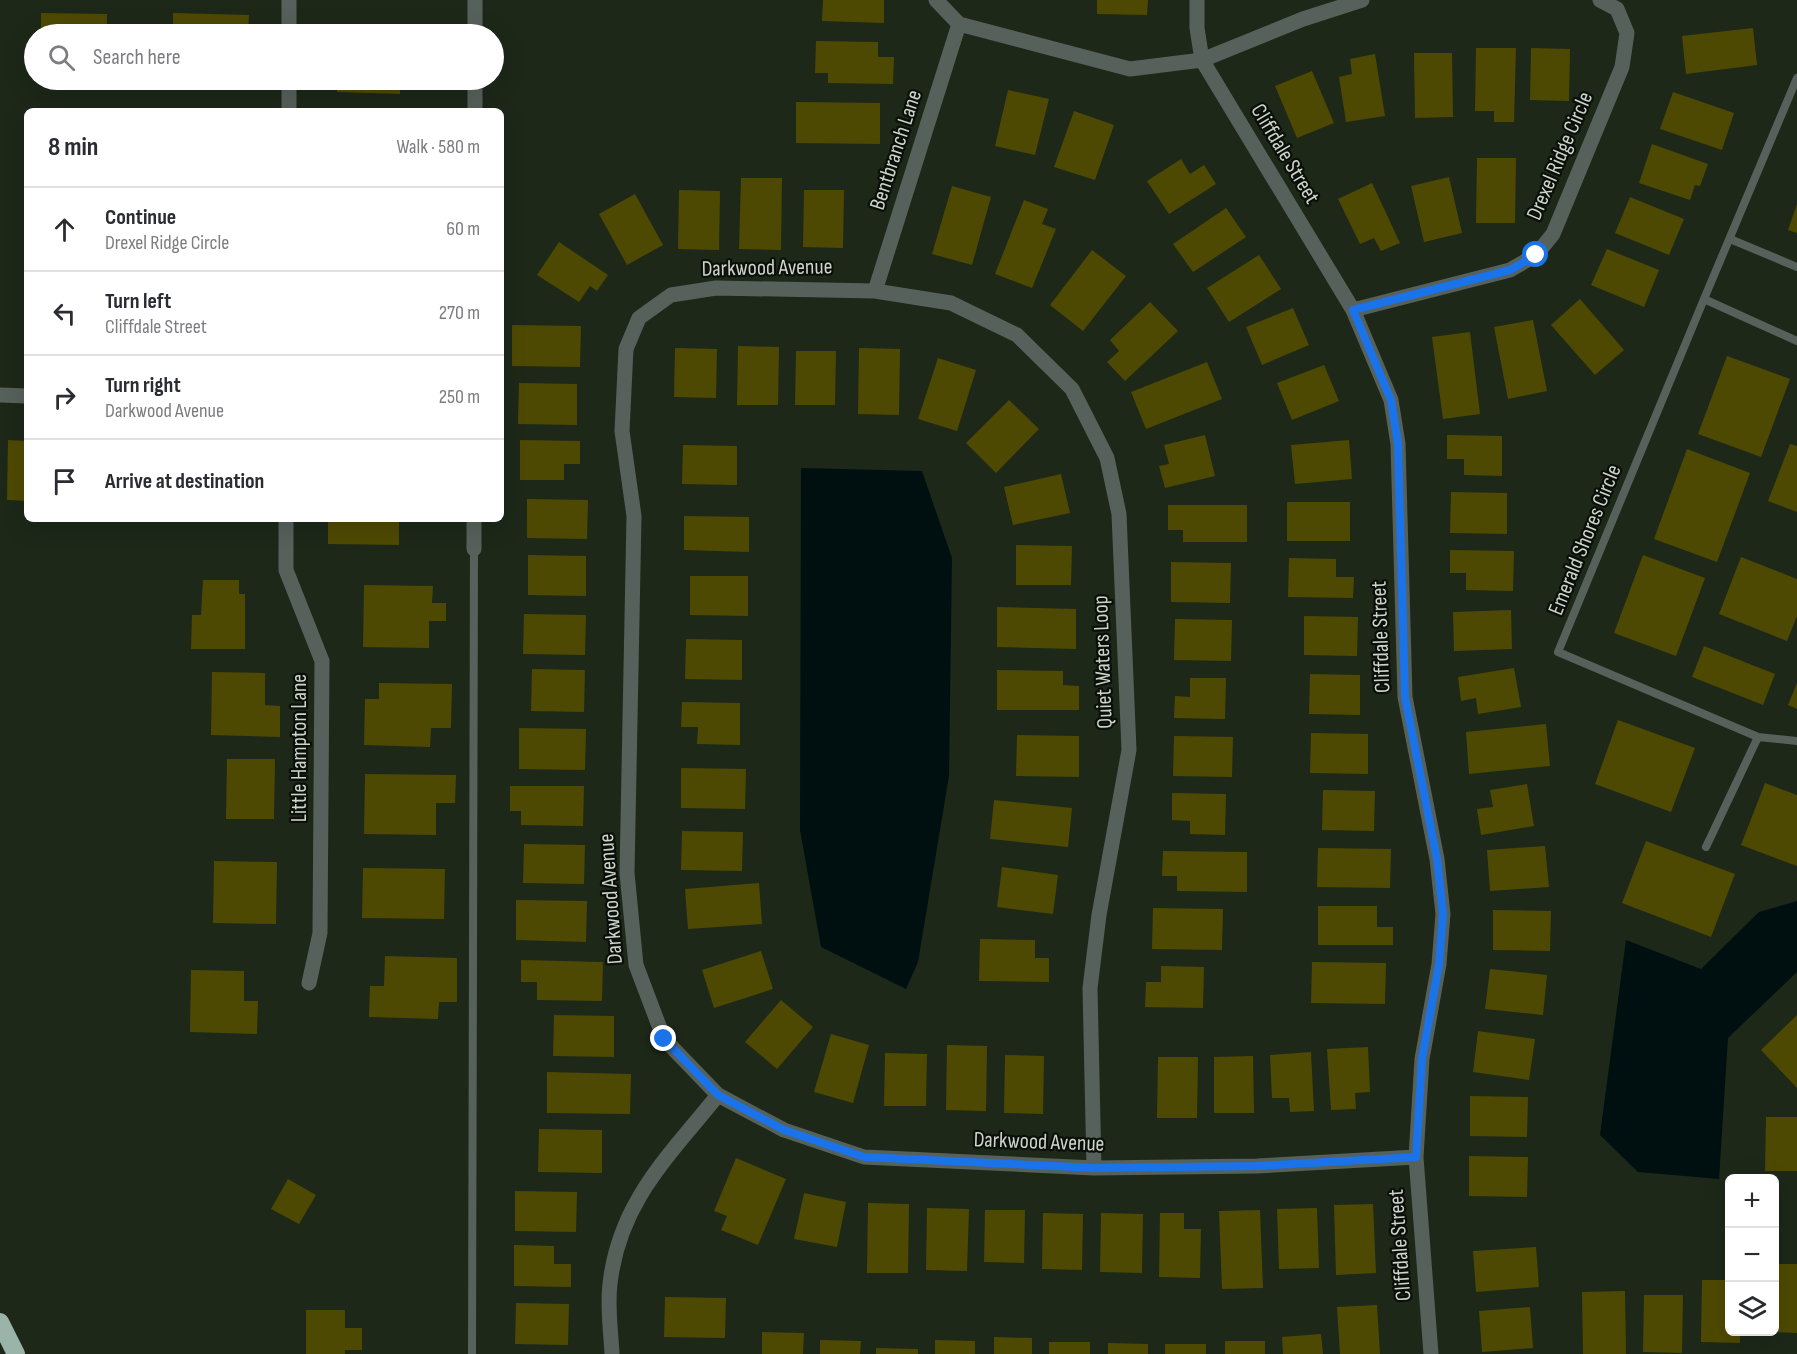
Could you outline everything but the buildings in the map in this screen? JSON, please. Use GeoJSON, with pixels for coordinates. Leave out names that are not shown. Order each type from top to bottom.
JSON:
{"type":"FeatureCollection","features":[{"type":"Feature","properties":{"kind":"highway"},"geometry":{"type":"LineString","coordinates":[[0,1322],[16,1354]]}},
{"type":"Feature","properties":{"kind":"street"},"geometry":{"type":"LineString","coordinates":[[289,24],[290,0]]}},
{"type":"Feature","properties":{"kind":"street"},"geometry":{"type":"LineString","coordinates":[[475,0],[475,24]]}},
{"type":"Feature","properties":{"kind":"street"},"geometry":{"type":"LineString","coordinates":[[936,0],[959,24],[1130,69],[1202,60],[1303,19],[1362,0]]}},
{"type":"Feature","properties":{"kind":"street","name":"Cliffdale Street"},"geometry":{"type":"LineString","coordinates":[[1197,0],[1197,28],[1202,60],[1353,310],[1391,400],[1396,433],[1405,697],[1437,859],[1443,914],[1439,964],[1422,1059],[1416,1157],[1431,1354]]}},
{"type":"Feature","properties":{"kind":"street","name":"Drexel Ridge Circle"},"geometry":{"type":"LineString","coordinates":[[1353,310],[1510,270],[1536,255],[1553,234],[1622,67],[1627,33],[1617,9],[1600,0]]}},
{"type":"Feature","properties":{"kind":"street","name":"Bentbranch Lane"},"geometry":{"type":"LineString","coordinates":[[875,291],[959,24]]}},
{"type":"Feature","properties":{"kind":"street"},"geometry":{"type":"LineString","coordinates":[[289,90],[289,108]]}},
{"type":"Feature","properties":{"kind":"street"},"geometry":{"type":"LineString","coordinates":[[475,90],[475,108]]}},
{"type":"Feature","properties":{"kind":"street","name":"Darkwood Avenue"},"geometry":{"type":"LineString","coordinates":[[875,291],[716,288],[671,295],[639,318],[626,349],[622,431],[634,516],[627,873],[636,965],[664,1039],[718,1095],[784,1130],[864,1157],[1094,1168],[1257,1166],[1416,1157]]}},
{"type":"Feature","properties":{"kind":"street","name":"Quiet Waters Loop"},"geometry":{"type":"LineString","coordinates":[[875,291],[951,303],[1017,335],[1072,389],[1107,458],[1119,514],[1129,750],[1099,915],[1090,988],[1094,1168]]}},
{"type":"Feature","properties":{"kind":"street"},"geometry":{"type":"LineString","coordinates":[[0,395],[24,396]]}},
{"type":"Feature","properties":{"kind":"street","name":"Little Hampton Lane"},"geometry":{"type":"LineString","coordinates":[[286,522],[286,570],[322,661],[320,933],[309,983]]}},
{"type":"Feature","properties":{"kind":"street"},"geometry":{"type":"LineString","coordinates":[[474,522],[474,549]]}},
{"type":"Feature","properties":{"kind":"street"},"geometry":{"type":"LineString","coordinates":[[612,1354],[609,1285],[621,1233],[640,1191],[718,1095]]}},
{"type":"Feature","properties":{"kind":"lane"},"geometry":{"type":"LineString","coordinates":[[1797,78],[1704,299],[1797,341]]}},
{"type":"Feature","properties":{"kind":"lane"},"geometry":{"type":"LineString","coordinates":[[1730,239],[1797,267]]}},
{"type":"Feature","properties":{"kind":"lane","name":"Emerald Shores Circle"},"geometry":{"type":"LineString","coordinates":[[1704,299],[1558,652],[1758,737],[1797,741]]}},
{"type":"Feature","properties":{"kind":"lane"},"geometry":{"type":"LineString","coordinates":[[472,1354],[474,549]]}},
{"type":"Feature","properties":{"kind":"lane"},"geometry":{"type":"LineString","coordinates":[[1706,847],[1758,737]]}},
{"type":"Feature","properties":{"kind":"shaded area"},"geometry":{"type":"Polygon","coordinates":[[[801,468],[922,471],[952,558],[949,776],[918,962],[906,989],[821,947],[800,830],[801,468]]]}},
{"type":"Feature","properties":{"kind":"shaded area"},"geometry":{"type":"Polygon","coordinates":[[[1797,901],[1797,972],[1728,1038],[1719,1179],[1638,1172],[1600,1135],[1626,940],[1701,969],[1759,912],[1797,901]]]}},
{"type":"Feature","properties":{"kind":"route"},"geometry":{"type":"LineString","coordinates":[[664,1039],[718,1095],[784,1130],[864,1157],[1094,1168],[1257,1166],[1416,1157],[1422,1059],[1439,964],[1443,914],[1437,859],[1405,697],[1398,444],[1391,400],[1353,310],[1510,270],[1536,255]]}}]}
